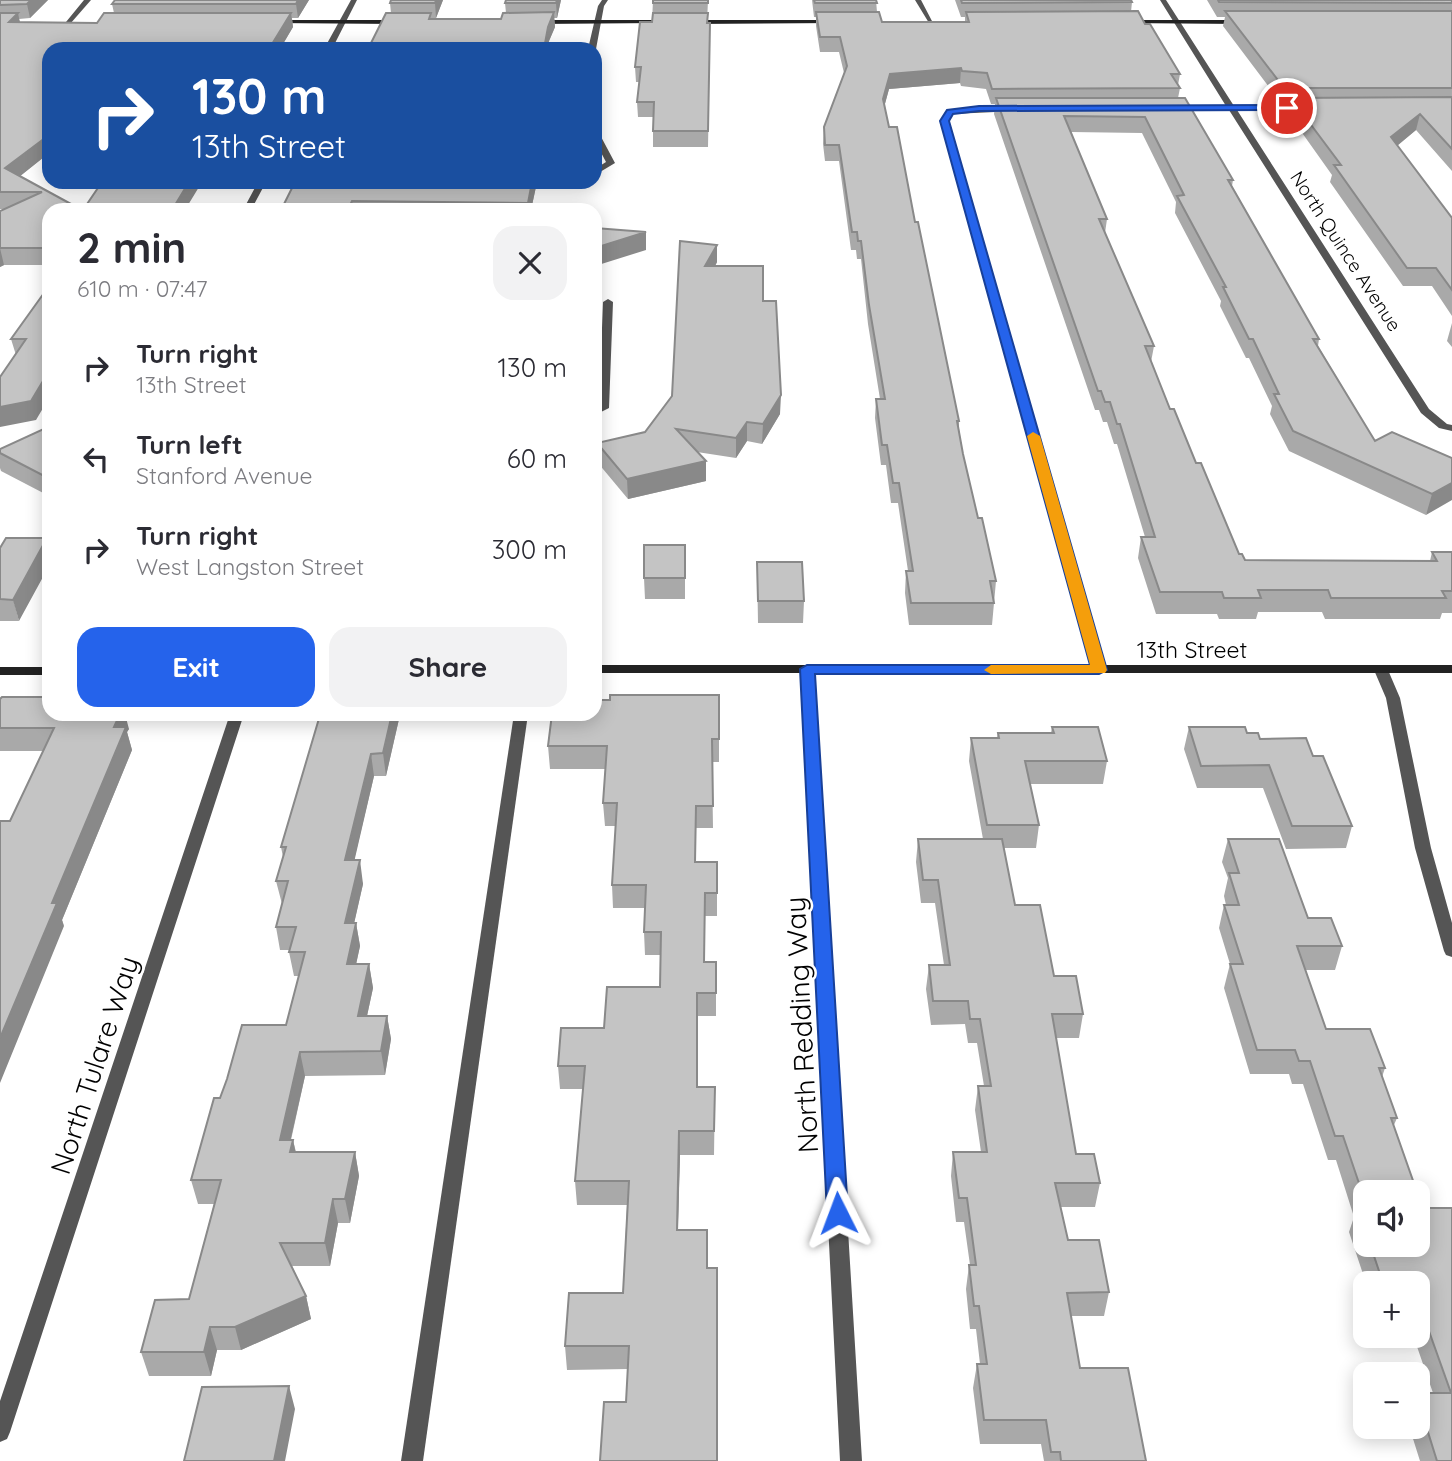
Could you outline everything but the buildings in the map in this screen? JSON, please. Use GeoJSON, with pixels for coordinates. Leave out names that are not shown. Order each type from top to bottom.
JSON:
{"type":"FeatureCollection","features":[{"type":"Feature","properties":{"kind":"street"},"geometry":{"type":"LineString","coordinates":[[68,23],[88,0]]}},
{"type":"Feature","properties":{"kind":"street"},"geometry":{"type":"LineString","coordinates":[[332,42],[354,0]]}},
{"type":"Feature","properties":{"kind":"street"},"geometry":{"type":"LineString","coordinates":[[594,42],[601,6],[605,0]]}},
{"type":"Feature","properties":{"kind":"street"},"geometry":{"type":"LineString","coordinates":[[918,0],[931,22]]}},
{"type":"Feature","properties":{"kind":"street","name":"North Quince Avenue"},"geometry":{"type":"LineString","coordinates":[[1163,0],[1425,411],[1447,427]]}},
{"type":"Feature","properties":{"kind":"street"},"geometry":{"type":"LineString","coordinates":[[260,23],[409,22]]}},
{"type":"Feature","properties":{"kind":"street"},"geometry":{"type":"LineString","coordinates":[[530,22],[662,22]]}},
{"type":"Feature","properties":{"kind":"street"},"geometry":{"type":"LineString","coordinates":[[676,22],[851,22]]}},
{"type":"Feature","properties":{"kind":"street"},"geometry":{"type":"LineString","coordinates":[[918,22],[945,22]]}},
{"type":"Feature","properties":{"kind":"street"},"geometry":{"type":"LineString","coordinates":[[1122,22],[1245,22]]}},
{"type":"Feature","properties":{"kind":"street"},"geometry":{"type":"LineString","coordinates":[[54,23],[82,23]]}},
{"type":"Feature","properties":{"kind":"street"},"geometry":{"type":"LineString","coordinates":[[1017,109],[979,108],[950,112],[945,121],[1099,670]]}},
{"type":"Feature","properties":{"kind":"street"},"geometry":{"type":"LineString","coordinates":[[1162,108],[1315,108]]}},
{"type":"Feature","properties":{"kind":"street"},"geometry":{"type":"LineString","coordinates":[[602,146],[611,163],[602,168]]}},
{"type":"Feature","properties":{"kind":"street"},"geometry":{"type":"LineString","coordinates":[[602,374],[608,302]]}},
{"type":"Feature","properties":{"kind":"street","name":"13th Street"},"geometry":{"type":"LineString","coordinates":[[602,669],[1452,669]]}},
{"type":"Feature","properties":{"kind":"street","name":"North Redding Way"},"geometry":{"type":"LineString","coordinates":[[807,669],[851,1461]]}},
{"type":"Feature","properties":{"kind":"street"},"geometry":{"type":"LineString","coordinates":[[1381,670],[1394,698],[1423,848],[1452,951]]}},
{"type":"Feature","properties":{"kind":"street"},"geometry":{"type":"LineString","coordinates":[[0,671],[42,671]]}},
{"type":"Feature","properties":{"kind":"street","name":"North Tulare Way"},"geometry":{"type":"LineString","coordinates":[[0,1432],[235,721]]}},
{"type":"Feature","properties":{"kind":"street"},"geometry":{"type":"LineString","coordinates":[[412,1461],[520,721]]}},
{"type":"Feature","properties":{"kind":"slow traffic"},"geometry":{"type":"LineString","coordinates":[[991,670],[1099,670],[1033,436]]}},
{"type":"Feature","properties":{"kind":"route"},"geometry":{"type":"LineString","coordinates":[[838,1213],[807,669],[1099,670],[945,121],[950,112],[979,108],[1287,108]]}}]}
